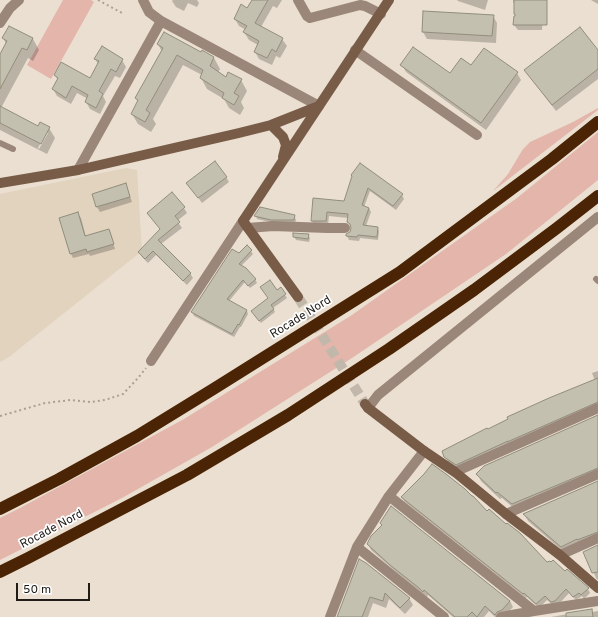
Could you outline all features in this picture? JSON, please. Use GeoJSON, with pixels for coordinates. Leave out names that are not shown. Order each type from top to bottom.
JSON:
{"type":"FeatureCollection","features":[{"type":"Feature","properties":{"kind":"highway","name":"Rocade Nord"},"geometry":{"type":"LineString","coordinates":[[0,509],[137,436],[400,272],[552,159],[598,122]]}},
{"type":"Feature","properties":{"kind":"highway","name":"Rocade Nord"},"geometry":{"type":"LineString","coordinates":[[0,572],[187,475],[288,415],[389,349],[474,290],[598,196]]}},
{"type":"Feature","properties":{"kind":"street"},"geometry":{"type":"LineString","coordinates":[[0,23],[10,8],[19,0]]}},
{"type":"Feature","properties":{"kind":"street"},"geometry":{"type":"LineString","coordinates":[[143,0],[149,12],[161,21],[319,106]]}},
{"type":"Feature","properties":{"kind":"street"},"geometry":{"type":"LineString","coordinates":[[298,0],[307,16],[310,18],[360,5],[381,14]]}},
{"type":"Feature","properties":{"kind":"street"},"geometry":{"type":"LineString","coordinates":[[151,361],[246,224],[283,160],[389,0]]}},
{"type":"Feature","properties":{"kind":"street"},"geometry":{"type":"LineString","coordinates":[[78,170],[161,21]]}},
{"type":"Feature","properties":{"kind":"street"},"geometry":{"type":"LineString","coordinates":[[355,50],[477,135]]}},
{"type":"Feature","properties":{"kind":"street"},"geometry":{"type":"LineString","coordinates":[[0,183],[78,170],[239,133],[271,125],[319,106]]}},
{"type":"Feature","properties":{"kind":"street"},"geometry":{"type":"LineString","coordinates":[[271,125],[283,138],[286,145],[283,160]]}},
{"type":"Feature","properties":{"kind":"street"},"geometry":{"type":"LineString","coordinates":[[598,217],[366,406],[424,451],[455,472],[506,514],[560,555],[598,588]]}},
{"type":"Feature","properties":{"kind":"street"},"geometry":{"type":"LineString","coordinates":[[246,224],[345,228]]}},
{"type":"Feature","properties":{"kind":"street"},"geometry":{"type":"LineString","coordinates":[[246,224],[298,297]]}},
{"type":"Feature","properties":{"kind":"street"},"geometry":{"type":"LineString","coordinates":[[455,472],[598,408]]}},
{"type":"Feature","properties":{"kind":"street"},"geometry":{"type":"LineString","coordinates":[[330,617],[357,547],[389,496],[424,451]]}},
{"type":"Feature","properties":{"kind":"street"},"geometry":{"type":"LineString","coordinates":[[506,514],[598,474]]}},
{"type":"Feature","properties":{"kind":"street"},"geometry":{"type":"LineString","coordinates":[[389,496],[534,611]]}},
{"type":"Feature","properties":{"kind":"street"},"geometry":{"type":"LineString","coordinates":[[560,555],[598,538]]}},
{"type":"Feature","properties":{"kind":"street"},"geometry":{"type":"LineString","coordinates":[[357,547],[444,617]]}},
{"type":"Feature","properties":{"kind":"street"},"geometry":{"type":"LineString","coordinates":[[501,617],[598,601]]}},
{"type":"Feature","properties":{"kind":"lane"},"geometry":{"type":"LineString","coordinates":[[0,143],[13,149]]}},
{"type":"Feature","properties":{"kind":"path"},"geometry":{"type":"LineString","coordinates":[[98,0],[122,13]]}},
{"type":"Feature","properties":{"kind":"path"},"geometry":{"type":"LineString","coordinates":[[0,416],[45,403],[71,400],[91,402],[105,400],[123,394],[151,361]]}},
{"type":"Feature","properties":{"kind":"shaded area"},"geometry":{"type":"Polygon","coordinates":[[[63,0],[91,0],[94,2],[51,79],[27,65],[63,0]]]}},
{"type":"Feature","properties":{"kind":"shaded area"},"geometry":{"type":"Polygon","coordinates":[[[598,108],[598,110],[493,191],[508,174],[523,149],[530,142],[573,122],[598,108]]]}},
{"type":"Feature","properties":{"kind":"shaded area"},"geometry":{"type":"Polygon","coordinates":[[[598,132],[598,180],[506,254],[352,358],[212,447],[122,498],[0,560],[0,518],[184,419],[352,315],[517,198],[598,132]]]}},
{"type":"Feature","properties":{"kind":"shaded area"},"geometry":{"type":"Polygon","coordinates":[[[126,168],[137,170],[142,251],[9,357],[0,362],[0,194],[126,168]]]}},
{"type":"Feature","properties":{"kind":"building"},"geometry":{"type":"Polygon","coordinates":[[[252,0],[268,0],[255,23],[283,38],[276,52],[272,49],[267,58],[254,52],[259,41],[243,32],[247,26],[234,19],[241,4],[247,8],[252,0]]]}},
{"type":"Feature","properties":{"kind":"building"},"geometry":{"type":"Polygon","coordinates":[[[514,0],[547,0],[547,25],[513,25],[515,16],[514,0]]]}},
{"type":"Feature","properties":{"kind":"building"},"geometry":{"type":"Polygon","coordinates":[[[423,11],[494,15],[492,36],[422,32],[423,11]]]}},
{"type":"Feature","properties":{"kind":"building"},"geometry":{"type":"Polygon","coordinates":[[[9,26],[33,38],[27,50],[22,48],[0,89],[0,54],[7,41],[2,38],[9,26]]]}},
{"type":"Feature","properties":{"kind":"building"},"geometry":{"type":"Polygon","coordinates":[[[580,27],[598,50],[598,69],[552,105],[524,70],[580,27]]]}},
{"type":"Feature","properties":{"kind":"building"},"geometry":{"type":"Polygon","coordinates":[[[164,32],[201,52],[202,50],[214,57],[210,66],[226,77],[228,72],[242,79],[234,93],[239,96],[234,105],[222,98],[224,93],[200,78],[203,70],[177,55],[146,110],[150,113],[145,122],[131,114],[138,100],[135,98],[163,48],[157,44],[164,32]]]}},
{"type":"Feature","properties":{"kind":"building"},"geometry":{"type":"Polygon","coordinates":[[[102,46],[123,59],[116,72],[111,69],[99,91],[103,94],[96,108],[85,102],[88,95],[72,86],[66,98],[52,89],[58,78],[54,75],[61,62],[90,78],[99,61],[94,59],[102,46]]]}},
{"type":"Feature","properties":{"kind":"building"},"geometry":{"type":"Polygon","coordinates":[[[413,47],[450,73],[461,58],[471,65],[484,48],[518,72],[481,123],[400,65],[413,47]]]}},
{"type":"Feature","properties":{"kind":"building"},"geometry":{"type":"Polygon","coordinates":[[[0,106],[38,126],[40,122],[50,127],[41,144],[0,123],[0,106]]]}},
{"type":"Feature","properties":{"kind":"building"},"geometry":{"type":"Polygon","coordinates":[[[215,161],[227,177],[198,198],[186,183],[215,161]]]}},
{"type":"Feature","properties":{"kind":"building"},"geometry":{"type":"Polygon","coordinates":[[[360,163],[403,194],[393,206],[368,188],[362,205],[369,208],[363,225],[378,227],[377,237],[358,235],[357,237],[346,236],[346,234],[350,232],[351,228],[350,224],[347,222],[348,214],[327,212],[326,221],[311,221],[313,198],[344,201],[352,176],[351,175],[360,163]]]}},
{"type":"Feature","properties":{"kind":"building"},"geometry":{"type":"Polygon","coordinates":[[[126,183],[130,197],[96,207],[92,194],[126,183]]]}},
{"type":"Feature","properties":{"kind":"building"},"geometry":{"type":"Polygon","coordinates":[[[172,192],[185,207],[175,216],[180,222],[158,240],[191,273],[183,281],[153,251],[145,259],[138,252],[160,229],[147,213],[172,192]]]}},
{"type":"Feature","properties":{"kind":"building"},"geometry":{"type":"Polygon","coordinates":[[[260,207],[295,215],[294,220],[271,220],[254,216],[260,207]]]}},
{"type":"Feature","properties":{"kind":"building"},"geometry":{"type":"Polygon","coordinates":[[[78,212],[85,236],[109,229],[114,244],[87,252],[86,249],[70,254],[59,218],[78,212]]]}},
{"type":"Feature","properties":{"kind":"building"},"geometry":{"type":"Polygon","coordinates":[[[293,233],[309,234],[308,239],[293,237],[293,233]]]}},
{"type":"Feature","properties":{"kind":"building"},"geometry":{"type":"Polygon","coordinates":[[[247,245],[252,250],[239,264],[246,268],[256,279],[248,286],[243,280],[227,299],[247,310],[232,334],[191,312],[232,249],[239,253],[247,245]]]}},
{"type":"Feature","properties":{"kind":"building"},"geometry":{"type":"Polygon","coordinates":[[[270,280],[277,290],[281,287],[286,294],[271,305],[274,309],[259,321],[251,311],[268,298],[260,287],[270,280]]]}},
{"type":"Feature","properties":{"kind":"building"},"geometry":{"type":"Polygon","coordinates":[[[598,378],[598,402],[456,465],[444,457],[442,451],[508,419],[507,417],[598,378]]]}},
{"type":"Feature","properties":{"kind":"building"},"geometry":{"type":"Polygon","coordinates":[[[598,415],[598,468],[512,504],[497,492],[496,493],[476,474],[484,466],[598,415]]]}},
{"type":"Feature","properties":{"kind":"building"},"geometry":{"type":"Polygon","coordinates":[[[432,464],[465,489],[487,511],[489,509],[506,524],[507,523],[520,533],[547,562],[551,562],[553,560],[565,571],[567,569],[589,588],[581,595],[579,593],[573,597],[566,589],[555,601],[551,602],[545,596],[536,604],[524,593],[523,594],[401,497],[432,464]]]}},
{"type":"Feature","properties":{"kind":"building"},"geometry":{"type":"Polygon","coordinates":[[[598,481],[598,532],[577,539],[561,547],[523,514],[598,481]]]}},
{"type":"Feature","properties":{"kind":"building"},"geometry":{"type":"Polygon","coordinates":[[[391,506],[510,601],[495,615],[485,606],[477,617],[472,612],[467,617],[455,617],[424,590],[423,592],[367,544],[371,536],[382,525],[380,523],[391,506]]]}},
{"type":"Feature","properties":{"kind":"building"},"geometry":{"type":"Polygon","coordinates":[[[598,545],[598,572],[592,573],[583,552],[598,545]]]}},
{"type":"Feature","properties":{"kind":"building"},"geometry":{"type":"Polygon","coordinates":[[[359,559],[410,598],[400,608],[385,593],[383,601],[370,597],[362,617],[337,617],[359,559]]]}},
{"type":"Feature","properties":{"kind":"building"},"geometry":{"type":"Polygon","coordinates":[[[592,609],[593,617],[566,617],[566,613],[592,609]]]}},
{"type":"Feature","properties":{"kind":"tunnel"},"geometry":{"type":"LineString","coordinates":[[298,297],[365,404]]}}]}
